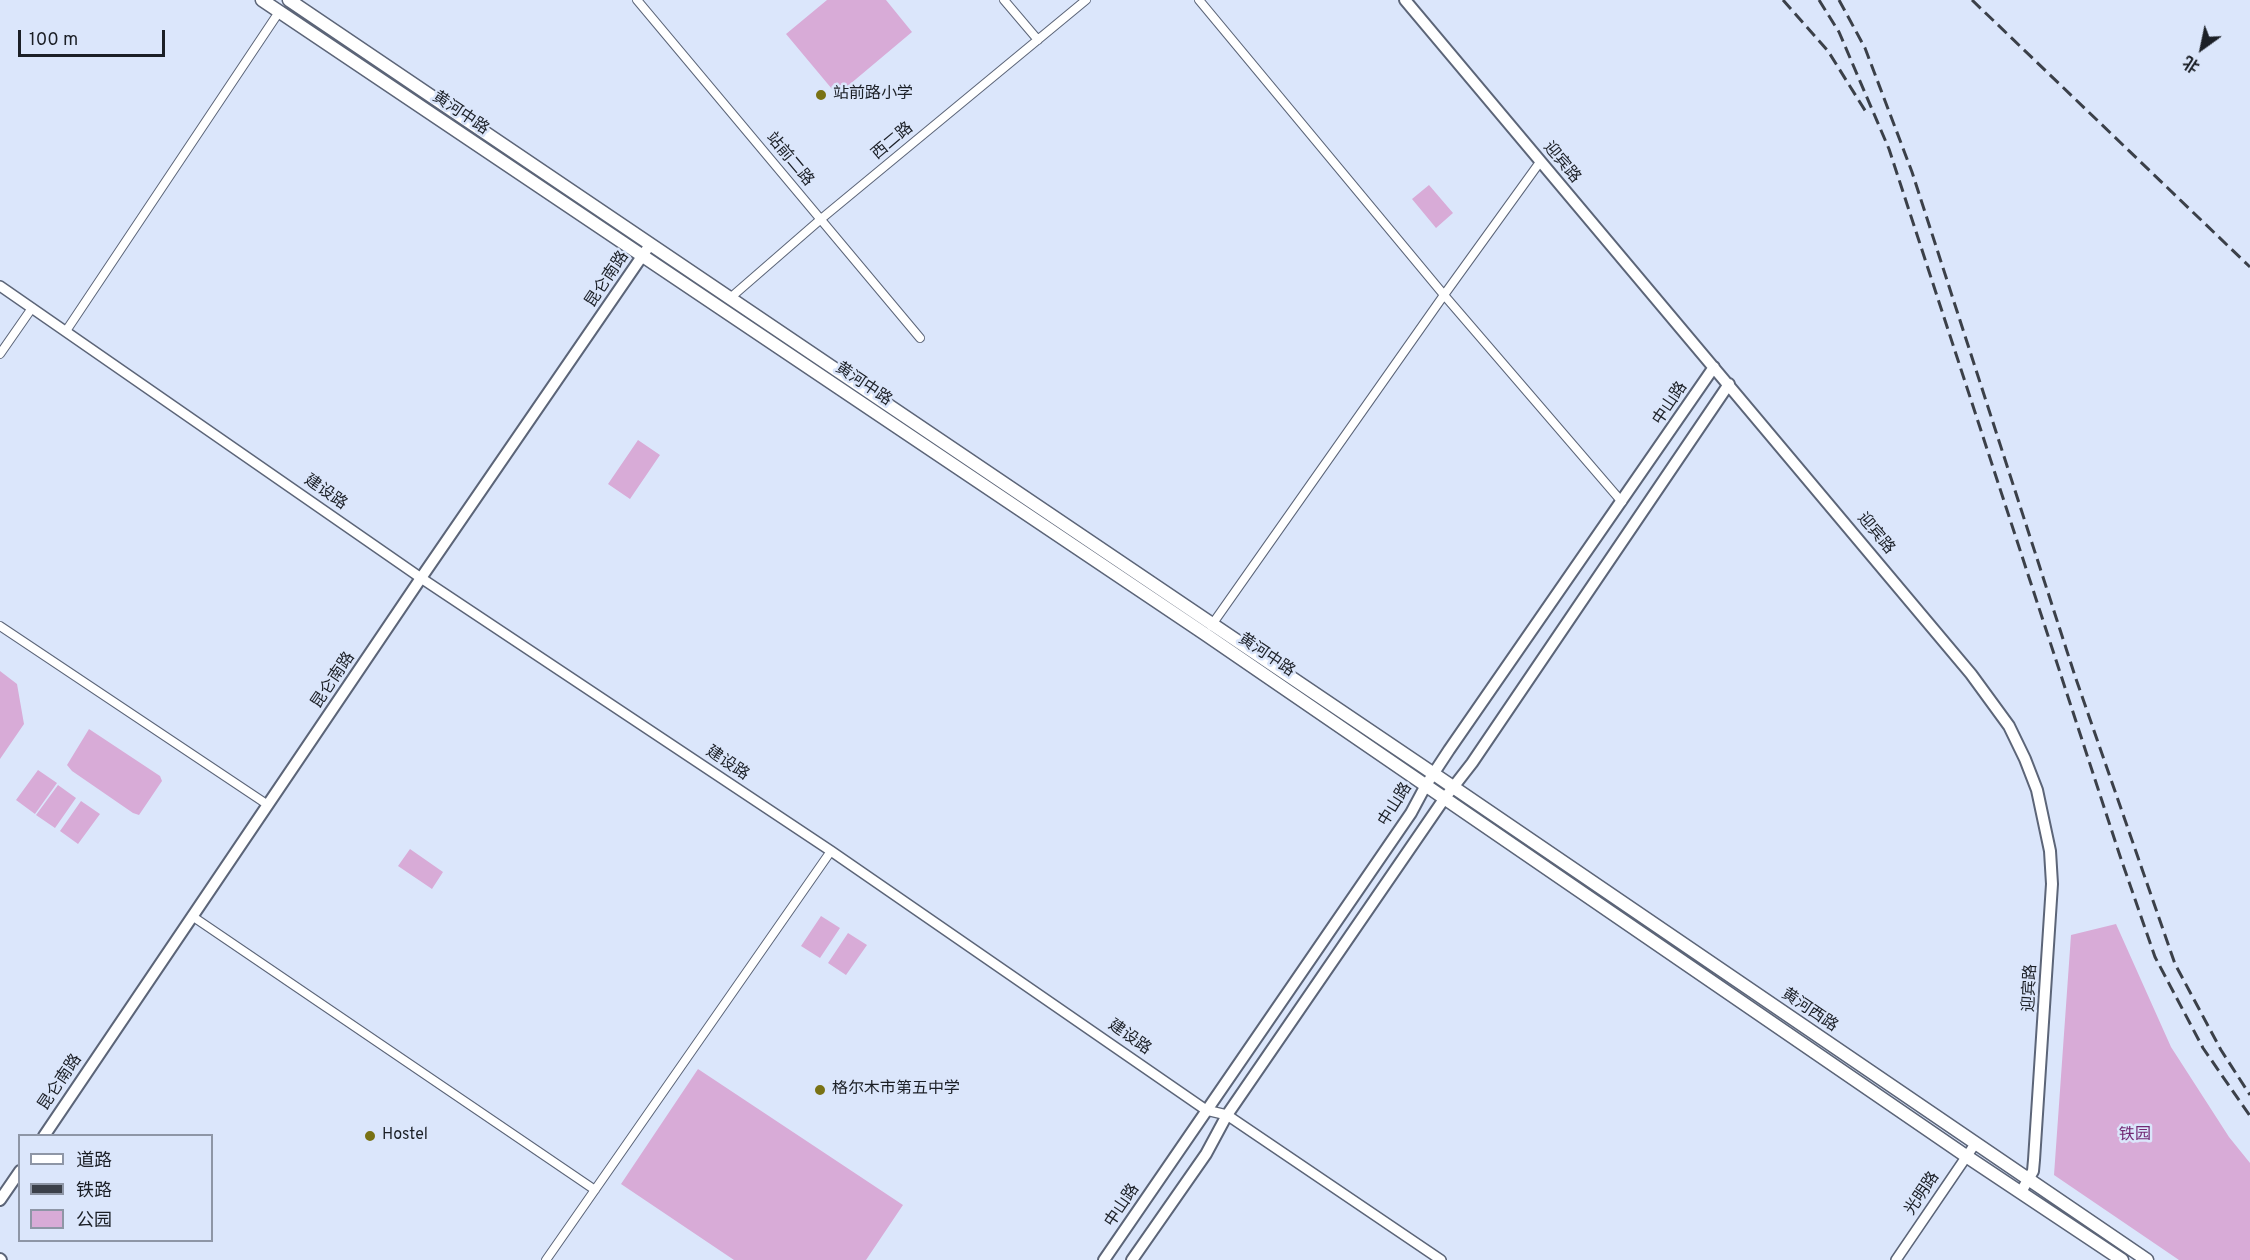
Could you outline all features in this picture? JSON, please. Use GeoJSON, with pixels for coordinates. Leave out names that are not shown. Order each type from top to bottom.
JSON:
{"type":"FeatureCollection","features":[{"type":"Feature","properties":{"kind":"highway","name":"黄河中路"},"geometry":{"type":"LineString","coordinates":[[262,0],[722,311],[1453,788]]}},
{"type":"Feature","properties":{"kind":"highway","name":"黄河中路"},"geometry":{"type":"LineString","coordinates":[[289,0],[730,297],[1209,629],[1444,799]]}},
{"type":"Feature","properties":{"kind":"highway","name":"黄河西路"},"geometry":{"type":"LineString","coordinates":[[1453,788],[2147,1260]]}},
{"type":"Feature","properties":{"kind":"highway","name":"黄河西路"},"geometry":{"type":"LineString","coordinates":[[1444,799],[2122,1260]]}},
{"type":"Feature","properties":{"kind":"main road","name":"迎宾路"},"geometry":{"type":"LineString","coordinates":[[1405,0],[1985,692],[2008,726],[2025,759],[2037,790],[2050,851],[2052,884],[2034,1160],[2029,1180],[2021,1192]]}},
{"type":"Feature","properties":{"kind":"main road","name":"昆仑南路"},"geometry":{"type":"LineString","coordinates":[[45,1134],[650,244]]}},
{"type":"Feature","properties":{"kind":"main road","name":"中山路"},"geometry":{"type":"LineString","coordinates":[[1104,1260],[1411,813],[1426,785],[1714,367]]}},
{"type":"Feature","properties":{"kind":"main road"},"geometry":{"type":"LineString","coordinates":[[1132,1260],[1206,1154],[1227,1115],[1729,384]]}},
{"type":"Feature","properties":{"kind":"main road"},"geometry":{"type":"LineString","coordinates":[[0,1200],[18,1174]]}},
{"type":"Feature","properties":{"kind":"street","name":"站前二路"},"geometry":{"type":"LineString","coordinates":[[637,0],[920,338]]}},
{"type":"Feature","properties":{"kind":"street"},"geometry":{"type":"LineString","coordinates":[[1004,0],[1038,40]]}},
{"type":"Feature","properties":{"kind":"street","name":"西二路"},"geometry":{"type":"LineString","coordinates":[[722,311],[730,297],[821,219],[1086,0]]}},
{"type":"Feature","properties":{"kind":"street"},"geometry":{"type":"LineString","coordinates":[[1199,0],[1444,295],[1622,502]]}},
{"type":"Feature","properties":{"kind":"street"},"geometry":{"type":"LineString","coordinates":[[66,331],[279,12]]}},
{"type":"Feature","properties":{"kind":"street"},"geometry":{"type":"LineString","coordinates":[[1209,629],[1540,162]]}},
{"type":"Feature","properties":{"kind":"street","name":"建设路"},"geometry":{"type":"LineString","coordinates":[[0,286],[421,578],[831,851],[1206,1110],[1227,1115],[1441,1260]]}},
{"type":"Feature","properties":{"kind":"street"},"geometry":{"type":"LineString","coordinates":[[0,354],[32,308]]}},
{"type":"Feature","properties":{"kind":"street"},"geometry":{"type":"LineString","coordinates":[[0,626],[268,805]]}},
{"type":"Feature","properties":{"kind":"street"},"geometry":{"type":"LineString","coordinates":[[546,1260],[831,851]]}},
{"type":"Feature","properties":{"kind":"street"},"geometry":{"type":"LineString","coordinates":[[192,916],[595,1190]]}},
{"type":"Feature","properties":{"kind":"street","name":"光明路"},"geometry":{"type":"LineString","coordinates":[[1896,1260],[1975,1144]]}},
{"type":"Feature","properties":{"kind":"green space"},"geometry":{"type":"Polygon","coordinates":[[[827,0],[886,0],[912,32],[837,95],[786,34],[827,0]]]}},
{"type":"Feature","properties":{"kind":"green space"},"geometry":{"type":"Polygon","coordinates":[[[1429,185],[1453,213],[1436,228],[1412,199],[1429,185]]]}},
{"type":"Feature","properties":{"kind":"green space"},"geometry":{"type":"Polygon","coordinates":[[[638,440],[660,455],[630,499],[608,484],[638,440]]]}},
{"type":"Feature","properties":{"kind":"green space"},"geometry":{"type":"Polygon","coordinates":[[[0,671],[17,684],[24,724],[0,759],[0,671]]]}},
{"type":"Feature","properties":{"kind":"green space"},"geometry":{"type":"Polygon","coordinates":[[[89,729],[160,776],[162,781],[139,815],[72,771],[67,765],[89,729]]]}},
{"type":"Feature","properties":{"kind":"green space"},"geometry":{"type":"Polygon","coordinates":[[[38,770],[57,783],[35,814],[16,800],[38,770]]]}},
{"type":"Feature","properties":{"kind":"green space"},"geometry":{"type":"Polygon","coordinates":[[[58,785],[76,798],[55,828],[36,815],[58,785]]]}},
{"type":"Feature","properties":{"kind":"green space"},"geometry":{"type":"Polygon","coordinates":[[[81,801],[100,814],[78,844],[60,831],[81,801]]]}},
{"type":"Feature","properties":{"kind":"green space"},"geometry":{"type":"Polygon","coordinates":[[[410,849],[443,872],[432,889],[398,866],[410,849]]]}},
{"type":"Feature","properties":{"kind":"green space"},"geometry":{"type":"Polygon","coordinates":[[[821,916],[840,928],[820,958],[801,946],[821,916]]]}},
{"type":"Feature","properties":{"kind":"green space","name":"铁园"},"geometry":{"type":"Polygon","coordinates":[[[2116,924],[2171,1047],[2229,1137],[2250,1163],[2250,1260],[2179,1260],[2054,1175],[2071,935],[2116,924]]]}},
{"type":"Feature","properties":{"kind":"green space"},"geometry":{"type":"Polygon","coordinates":[[[848,933],[867,945],[846,975],[828,963],[848,933]]]}},
{"type":"Feature","properties":{"kind":"green space"},"geometry":{"type":"Polygon","coordinates":[[[698,1069],[903,1205],[866,1260],[734,1260],[621,1184],[698,1069]]]}},
{"type":"Feature","properties":{"kind":"railway"},"geometry":{"type":"LineString","coordinates":[[1783,0],[1828,51],[1866,112]]}},
{"type":"Feature","properties":{"kind":"railway"},"geometry":{"type":"LineString","coordinates":[[1819,0],[1839,32],[1889,149],[2155,957],[2203,1048],[2250,1116]]}},
{"type":"Feature","properties":{"kind":"railway"},"geometry":{"type":"LineString","coordinates":[[1839,0],[1865,48],[1912,172],[2075,676],[2175,964],[2221,1050],[2250,1095]]}},
{"type":"Feature","properties":{"kind":"railway"},"geometry":{"type":"LineString","coordinates":[[1972,0],[2250,267]]}},
{"type":"Feature","properties":{"kind":"place","name":"站前路小学"},"geometry":{"type":"Point","coordinates":[821,95]}},
{"type":"Feature","properties":{"kind":"place","name":"格尔木市第五中学"},"geometry":{"type":"Point","coordinates":[820,1090]}},
{"type":"Feature","properties":{"kind":"place","name":"Hostel"},"geometry":{"type":"Point","coordinates":[370,1136]}}]}
